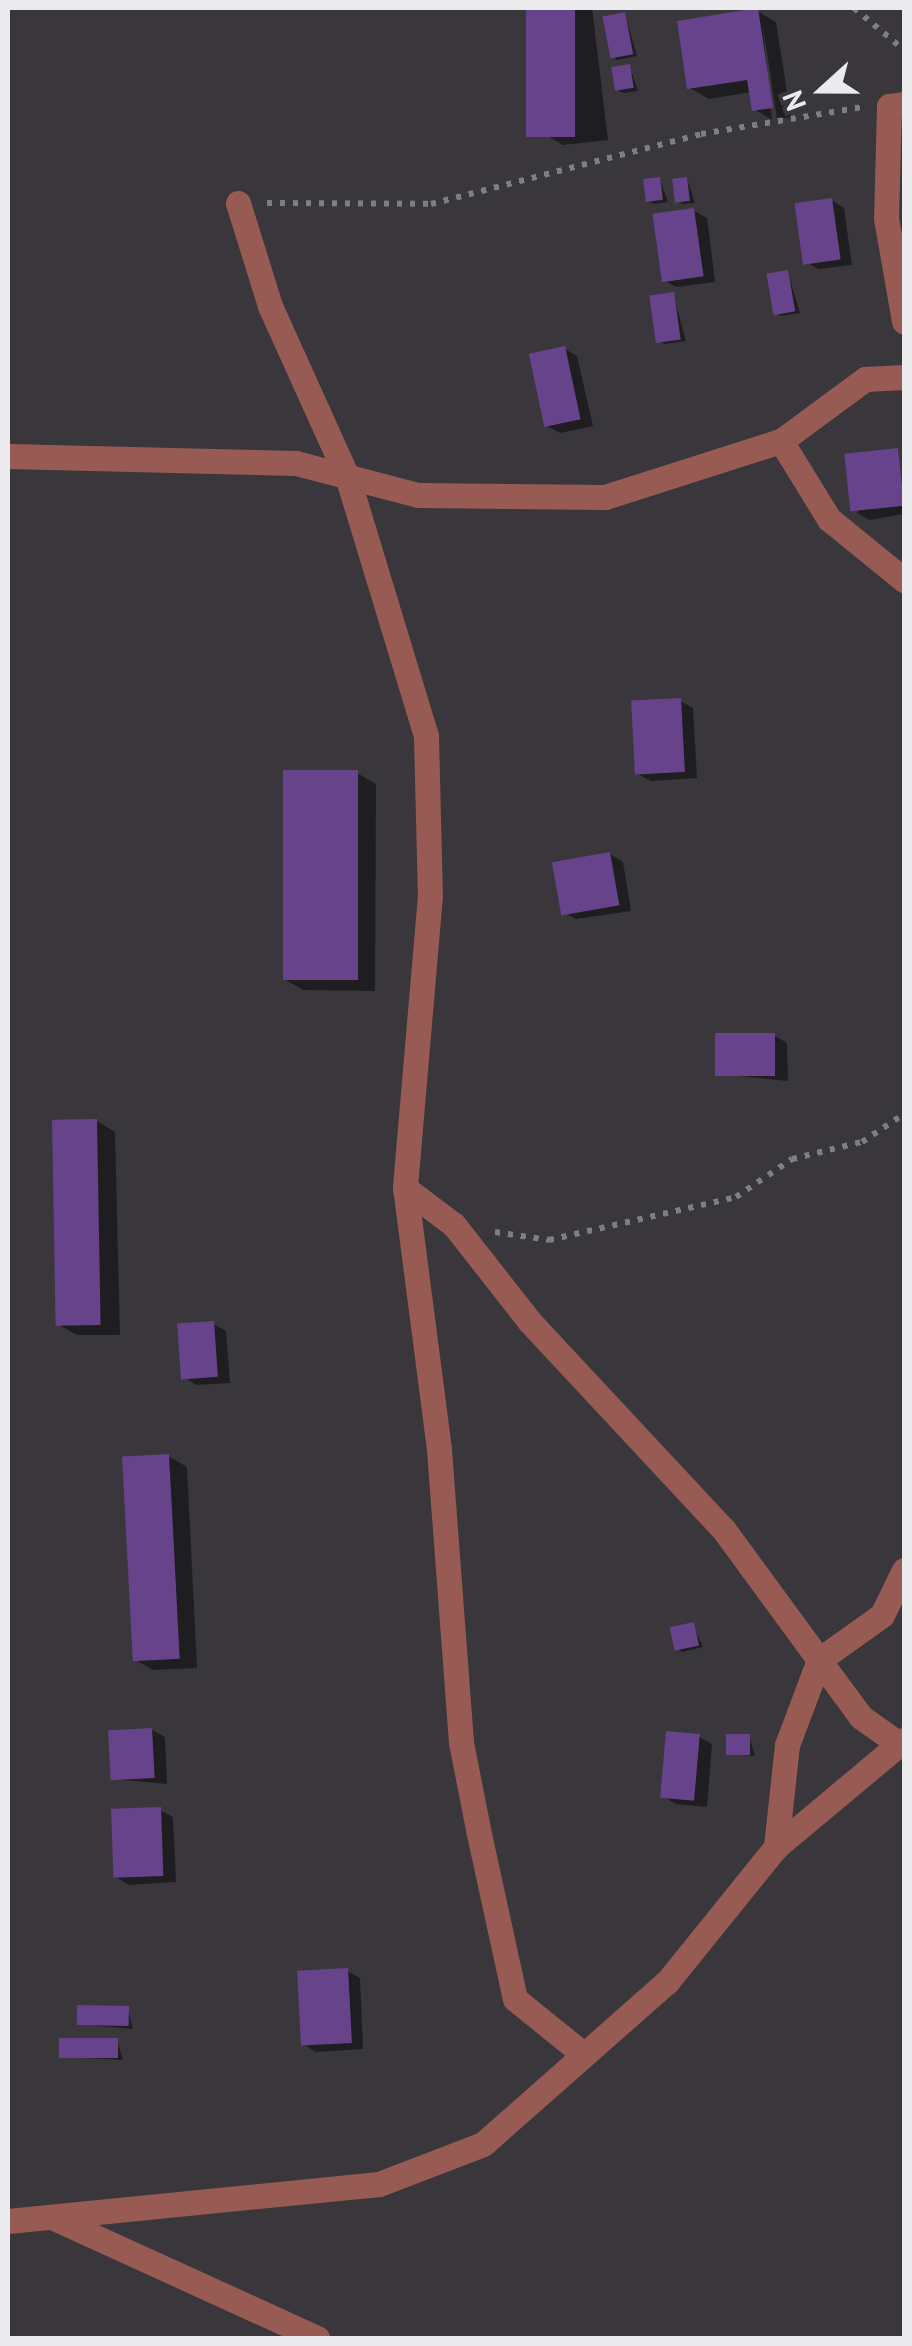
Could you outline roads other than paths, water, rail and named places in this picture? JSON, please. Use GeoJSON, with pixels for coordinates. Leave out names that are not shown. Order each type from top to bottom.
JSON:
{"type":"FeatureCollection","features":[{"type":"Feature","properties":{"kind":"street"},"geometry":{"type":"LineString","coordinates":[[897,105],[886,218],[904,320]]}},
{"type":"Feature","properties":{"kind":"street"},"geometry":{"type":"LineString","coordinates":[[238,203],[270,306],[348,479],[398,628],[434,796],[406,1188],[439,1449],[461,1742],[515,2000],[583,2054]]}},
{"type":"Feature","properties":{"kind":"street"},"geometry":{"type":"LineString","coordinates":[[8,456],[296,464],[418,495],[605,497],[781,441],[866,379],[904,377]]}},
{"type":"Feature","properties":{"kind":"street"},"geometry":{"type":"LineString","coordinates":[[781,441],[829,519],[904,580]]}},
{"type":"Feature","properties":{"kind":"street"},"geometry":{"type":"LineString","coordinates":[[8,2221],[379,2184],[483,2144],[666,1982],[776,1848],[902,1742],[861,1717],[724,1530],[530,1322],[454,1226],[406,1188]]}},
{"type":"Feature","properties":{"kind":"street"},"geometry":{"type":"LineString","coordinates":[[776,1848],[786,1745],[818,1660],[882,1615],[904,1570]]}},
{"type":"Feature","properties":{"kind":"street"},"geometry":{"type":"LineString","coordinates":[[56,2219],[318,2338]]}}]}
